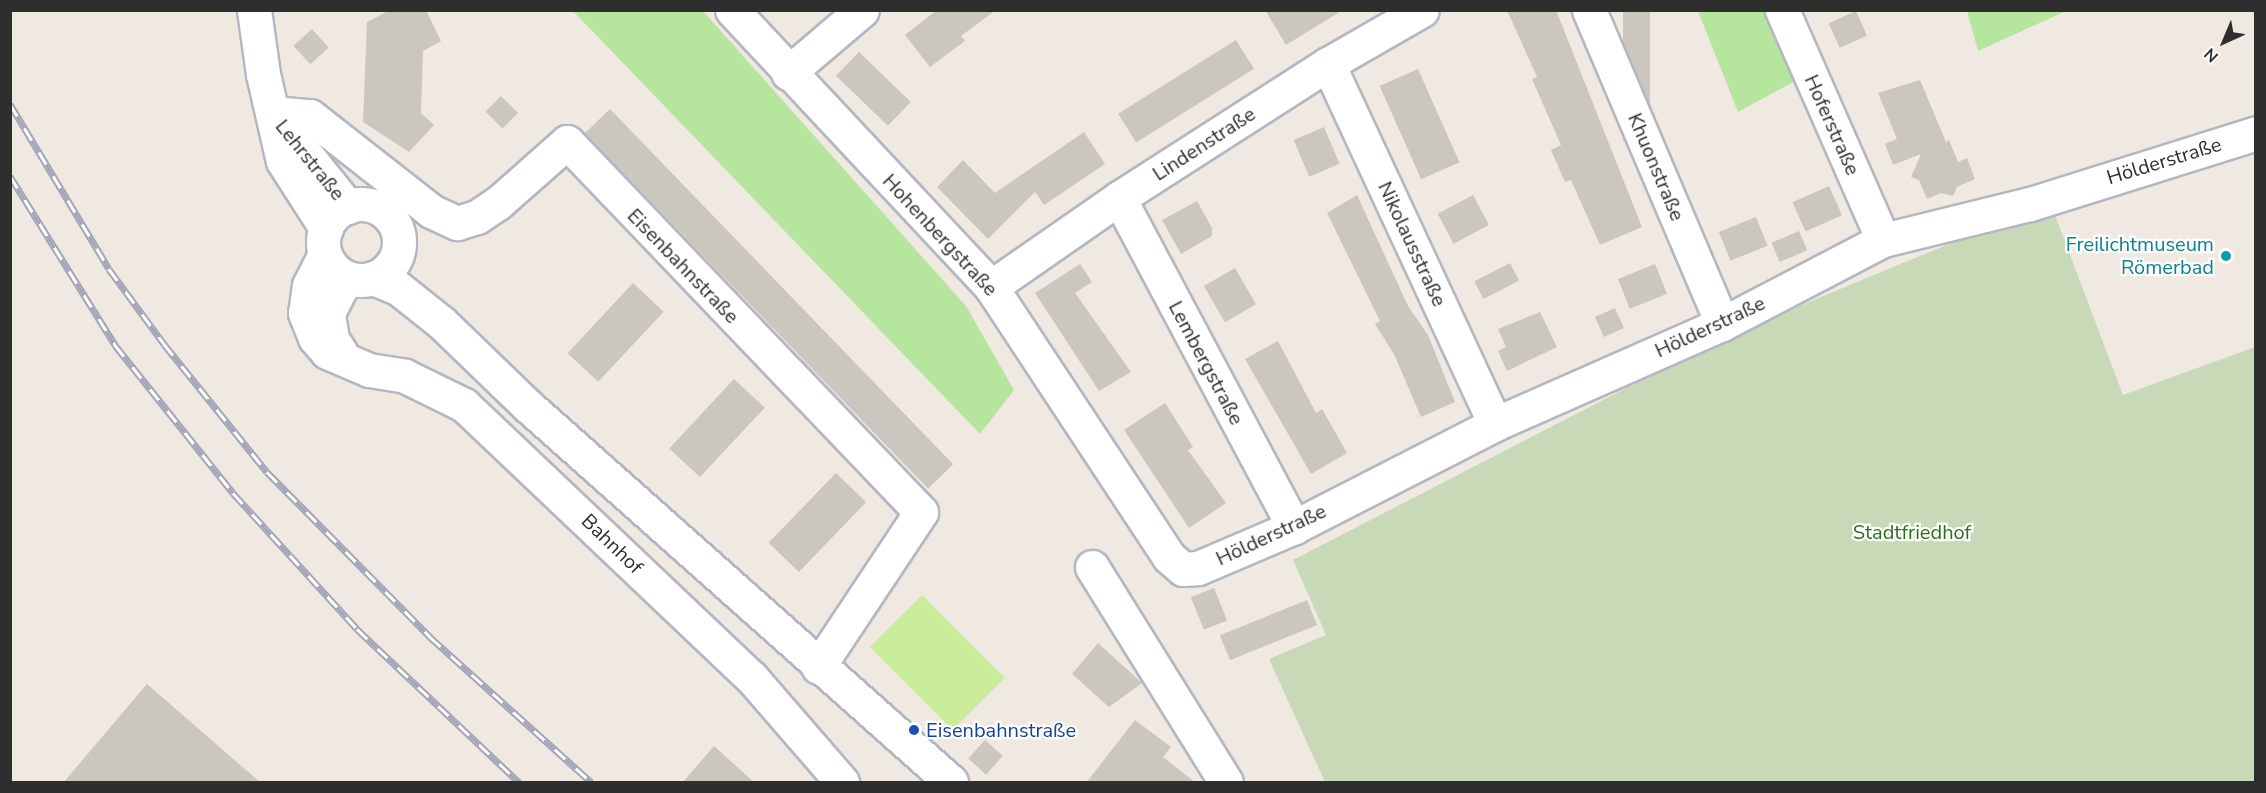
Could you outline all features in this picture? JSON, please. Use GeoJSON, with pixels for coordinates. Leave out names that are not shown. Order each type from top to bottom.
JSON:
{"type":"FeatureCollection","features":[{"type":"Feature","properties":{"kind":"street","name":"Lehrstraße"},"geometry":{"type":"LineString","coordinates":[[254,10],[272,112],[333,230]]}},
{"type":"Feature","properties":{"kind":"street","name":"Hohenbergstraße"},"geometry":{"type":"LineString","coordinates":[[732,10],[788,73],[991,287],[1169,557],[1183,569]]}},
{"type":"Feature","properties":{"kind":"street"},"geometry":{"type":"LineString","coordinates":[[788,73],[862,10]]}},
{"type":"Feature","properties":{"kind":"street","name":"Lindenstraße"},"geometry":{"type":"LineString","coordinates":[[991,287],[1119,198],[1328,64],[1422,10]]}},
{"type":"Feature","properties":{"kind":"street","name":"Khuonstraße"},"geometry":{"type":"LineString","coordinates":[[1589,10],[1722,324]]}},
{"type":"Feature","properties":{"kind":"street","name":"Hoferstraße"},"geometry":{"type":"LineString","coordinates":[[1782,10],[1883,240]]}},
{"type":"Feature","properties":{"kind":"street","name":"Nikolausstraße"},"geometry":{"type":"LineString","coordinates":[[1328,64],[1496,424]]}},
{"type":"Feature","properties":{"kind":"street","name":"Eisenbahnstraße"},"geometry":{"type":"LineString","coordinates":[[272,112],[310,116],[431,211],[457,223],[477,217],[498,203],[567,142],[921,512],[818,667]]}},
{"type":"Feature","properties":{"kind":"street","name":"Hölderstraße"},"geometry":{"type":"LineString","coordinates":[[1183,569],[1198,568],[1294,527],[1496,424],[1722,324],[1883,240],[2030,204],[2256,133]]}},
{"type":"Feature","properties":{"kind":"street","name":"Lembergstraße"},"geometry":{"type":"LineString","coordinates":[[1119,198],[1294,527]]}},
{"type":"Feature","properties":{"kind":"street"},"geometry":{"type":"LineString","coordinates":[[442,323],[399,247],[397,231],[384,213],[368,205],[333,230],[334,268],[398,288],[442,323],[528,406],[818,667],[951,783]]}},
{"type":"Feature","properties":{"kind":"street","name":"Bahnhof"},"geometry":{"type":"LineString","coordinates":[[333,230],[309,285],[305,313],[315,338],[327,352],[369,370],[405,376],[464,405],[752,677],[842,783]]}},
{"type":"Feature","properties":{"kind":"street"},"geometry":{"type":"LineString","coordinates":[[345,360],[332,339],[328,313],[341,287],[391,265],[399,247]]}},
{"type":"Feature","properties":{"kind":"street"},"geometry":{"type":"LineString","coordinates":[[1092,567],[1226,783]]}},
{"type":"Feature","properties":{"kind":"green space"},"geometry":{"type":"Polygon","coordinates":[[[1967,10],[2066,11],[1978,51],[1967,10]]]}},
{"type":"Feature","properties":{"kind":"green space"},"geometry":{"type":"Polygon","coordinates":[[[573,11],[703,11],[966,306],[1014,390],[980,434],[573,11]]]}},
{"type":"Feature","properties":{"kind":"green space"},"geometry":{"type":"Polygon","coordinates":[[[1698,11],[1779,11],[1808,74],[1738,112],[1698,11]]]}},
{"type":"Feature","properties":{"kind":"green space","name":"Stadtfriedhof"},"geometry":{"type":"Polygon","coordinates":[[[2050,202],[2123,395],[2255,347],[2255,782],[1325,782],[1269,659],[1326,635],[1293,560],[1727,336],[2050,202]]]}},
{"type":"Feature","properties":{"kind":"green space"},"geometry":{"type":"Polygon","coordinates":[[[922,595],[1005,678],[952,730],[870,647],[922,595]]]}},
{"type":"Feature","properties":{"kind":"building"},"geometry":{"type":"Polygon","coordinates":[[[390,10],[426,10],[441,41],[423,51],[421,113],[434,125],[409,152],[363,122],[367,22],[390,10]]]}},
{"type":"Feature","properties":{"kind":"building"},"geometry":{"type":"Polygon","coordinates":[[[937,10],[996,10],[961,36],[965,41],[930,67],[905,35],[937,10]]]}},
{"type":"Feature","properties":{"kind":"building"},"geometry":{"type":"Polygon","coordinates":[[[1265,10],[1343,10],[1286,45],[1265,10]]]}},
{"type":"Feature","properties":{"kind":"building"},"geometry":{"type":"Polygon","coordinates":[[[1507,10],[1556,10],[1642,227],[1600,245],[1571,180],[1565,182],[1551,150],[1561,145],[1532,79],[1537,77],[1507,10]]]}},
{"type":"Feature","properties":{"kind":"building"},"geometry":{"type":"Polygon","coordinates":[[[1623,10],[1650,10],[1650,141],[1623,141],[1623,10]]]}},
{"type":"Feature","properties":{"kind":"building"},"geometry":{"type":"Polygon","coordinates":[[[1856,11],[1867,36],[1840,48],[1829,23],[1856,11]]]}},
{"type":"Feature","properties":{"kind":"building"},"geometry":{"type":"Polygon","coordinates":[[[312,29],[329,48],[310,64],[293,46],[312,29]]]}},
{"type":"Feature","properties":{"kind":"building"},"geometry":{"type":"Polygon","coordinates":[[[1236,40],[1254,69],[1136,142],[1118,114],[1236,40]]]}},
{"type":"Feature","properties":{"kind":"building"},"geometry":{"type":"Polygon","coordinates":[[[859,52],[911,102],[888,126],[836,76],[859,52]]]}},
{"type":"Feature","properties":{"kind":"building"},"geometry":{"type":"Polygon","coordinates":[[[1418,69],[1459,162],[1421,179],[1380,86],[1418,69]]]}},
{"type":"Feature","properties":{"kind":"building"},"geometry":{"type":"Polygon","coordinates":[[[1920,80],[1946,142],[1949,140],[1958,162],[1967,158],[1975,179],[1957,187],[1953,196],[1941,193],[1927,199],[1919,180],[1911,177],[1921,154],[1893,165],[1885,144],[1897,139],[1878,93],[1920,80]]]}},
{"type":"Feature","properties":{"kind":"building"},"geometry":{"type":"Polygon","coordinates":[[[501,96],[518,113],[502,129],[485,112],[501,96]]]}},
{"type":"Feature","properties":{"kind":"building"},"geometry":{"type":"Polygon","coordinates":[[[610,109],[953,464],[928,489],[585,133],[610,109]]]}},
{"type":"Feature","properties":{"kind":"building"},"geometry":{"type":"Polygon","coordinates":[[[1324,127],[1340,164],[1309,177],[1294,140],[1324,127]]]}},
{"type":"Feature","properties":{"kind":"building"},"geometry":{"type":"Polygon","coordinates":[[[1084,132],[1105,164],[1044,205],[1035,192],[988,239],[937,187],[963,160],[995,193],[1084,132]]]}},
{"type":"Feature","properties":{"kind":"building"},"geometry":{"type":"Polygon","coordinates":[[[1829,186],[1842,215],[1805,232],[1792,202],[1829,186]]]}},
{"type":"Feature","properties":{"kind":"building"},"geometry":{"type":"Polygon","coordinates":[[[1357,195],[1408,306],[1428,335],[1455,402],[1421,417],[1394,354],[1375,324],[1380,321],[1327,213],[1357,195]]]}},
{"type":"Feature","properties":{"kind":"building"},"geometry":{"type":"Polygon","coordinates":[[[1473,195],[1489,225],[1454,244],[1438,214],[1473,195]]]}},
{"type":"Feature","properties":{"kind":"building"},"geometry":{"type":"Polygon","coordinates":[[[1197,201],[1212,228],[1212,236],[1181,254],[1162,220],[1197,201]]]}},
{"type":"Feature","properties":{"kind":"building"},"geometry":{"type":"Polygon","coordinates":[[[1756,217],[1768,246],[1731,261],[1719,232],[1756,217]]]}},
{"type":"Feature","properties":{"kind":"building"},"geometry":{"type":"Polygon","coordinates":[[[1799,231],[1807,250],[1780,262],[1771,243],[1799,231]]]}},
{"type":"Feature","properties":{"kind":"building"},"geometry":{"type":"Polygon","coordinates":[[[1510,263],[1519,281],[1483,299],[1474,281],[1510,263]]]}},
{"type":"Feature","properties":{"kind":"building"},"geometry":{"type":"Polygon","coordinates":[[[1080,264],[1092,282],[1075,293],[1131,372],[1099,391],[1035,293],[1080,264]]]}},
{"type":"Feature","properties":{"kind":"building"},"geometry":{"type":"Polygon","coordinates":[[[1655,264],[1667,294],[1630,309],[1618,279],[1655,264]]]}},
{"type":"Feature","properties":{"kind":"building"},"geometry":{"type":"Polygon","coordinates":[[[1235,268],[1256,304],[1225,322],[1204,286],[1235,268]]]}},
{"type":"Feature","properties":{"kind":"building"},"geometry":{"type":"Polygon","coordinates":[[[633,283],[664,312],[598,382],[568,353],[633,283]]]}},
{"type":"Feature","properties":{"kind":"building"},"geometry":{"type":"Polygon","coordinates":[[[1615,308],[1624,328],[1604,337],[1595,317],[1615,308]]]}},
{"type":"Feature","properties":{"kind":"building"},"geometry":{"type":"Polygon","coordinates":[[[1540,312],[1557,347],[1507,371],[1498,351],[1506,347],[1498,329],[1540,312]]]}},
{"type":"Feature","properties":{"kind":"building"},"geometry":{"type":"Polygon","coordinates":[[[1278,341],[1316,413],[1322,409],[1347,453],[1311,474],[1245,359],[1278,341]]]}},
{"type":"Feature","properties":{"kind":"building"},"geometry":{"type":"Polygon","coordinates":[[[734,379],[765,408],[700,477],[669,448],[734,379]]]}},
{"type":"Feature","properties":{"kind":"building"},"geometry":{"type":"Polygon","coordinates":[[[1165,403],[1193,447],[1188,450],[1226,503],[1189,528],[1124,430],[1165,403]]]}},
{"type":"Feature","properties":{"kind":"building"},"geometry":{"type":"Polygon","coordinates":[[[836,473],[866,502],[799,572],[769,543],[836,473]]]}},
{"type":"Feature","properties":{"kind":"building"},"geometry":{"type":"Polygon","coordinates":[[[1214,588],[1227,620],[1204,630],[1191,597],[1214,588]]]}},
{"type":"Feature","properties":{"kind":"building"},"geometry":{"type":"Polygon","coordinates":[[[1307,600],[1317,625],[1230,660],[1220,635],[1307,600]]]}},
{"type":"Feature","properties":{"kind":"building"},"geometry":{"type":"Polygon","coordinates":[[[1098,643],[1142,683],[1109,707],[1072,674],[1098,643]]]}},
{"type":"Feature","properties":{"kind":"building"},"geometry":{"type":"Polygon","coordinates":[[[147,684],[261,783],[63,783],[147,684]]]}},
{"type":"Feature","properties":{"kind":"building"},"geometry":{"type":"Polygon","coordinates":[[[1135,720],[1171,747],[1163,757],[1196,783],[1086,783],[1135,720]]]}},
{"type":"Feature","properties":{"kind":"building"},"geometry":{"type":"Polygon","coordinates":[[[985,740],[1003,756],[986,775],[968,759],[985,740]]]}},
{"type":"Feature","properties":{"kind":"building"},"geometry":{"type":"Polygon","coordinates":[[[714,746],[755,783],[682,783],[714,746]]]}},
{"type":"Feature","properties":{"kind":"railway"},"geometry":{"type":"LineString","coordinates":[[10,104],[109,269],[164,344],[267,472],[430,637],[591,782]]}},
{"type":"Feature","properties":{"kind":"railway"},"geometry":{"type":"LineString","coordinates":[[10,176],[115,345],[233,493],[357,629],[519,782]]}},
{"type":"Feature","properties":{"kind":"place","name":"Freilichtmuseum Römerbad"},"geometry":{"type":"Point","coordinates":[2226,256]}},
{"type":"Feature","properties":{"kind":"place","name":"Eisenbahnstraße"},"geometry":{"type":"Point","coordinates":[914,730]}}]}
